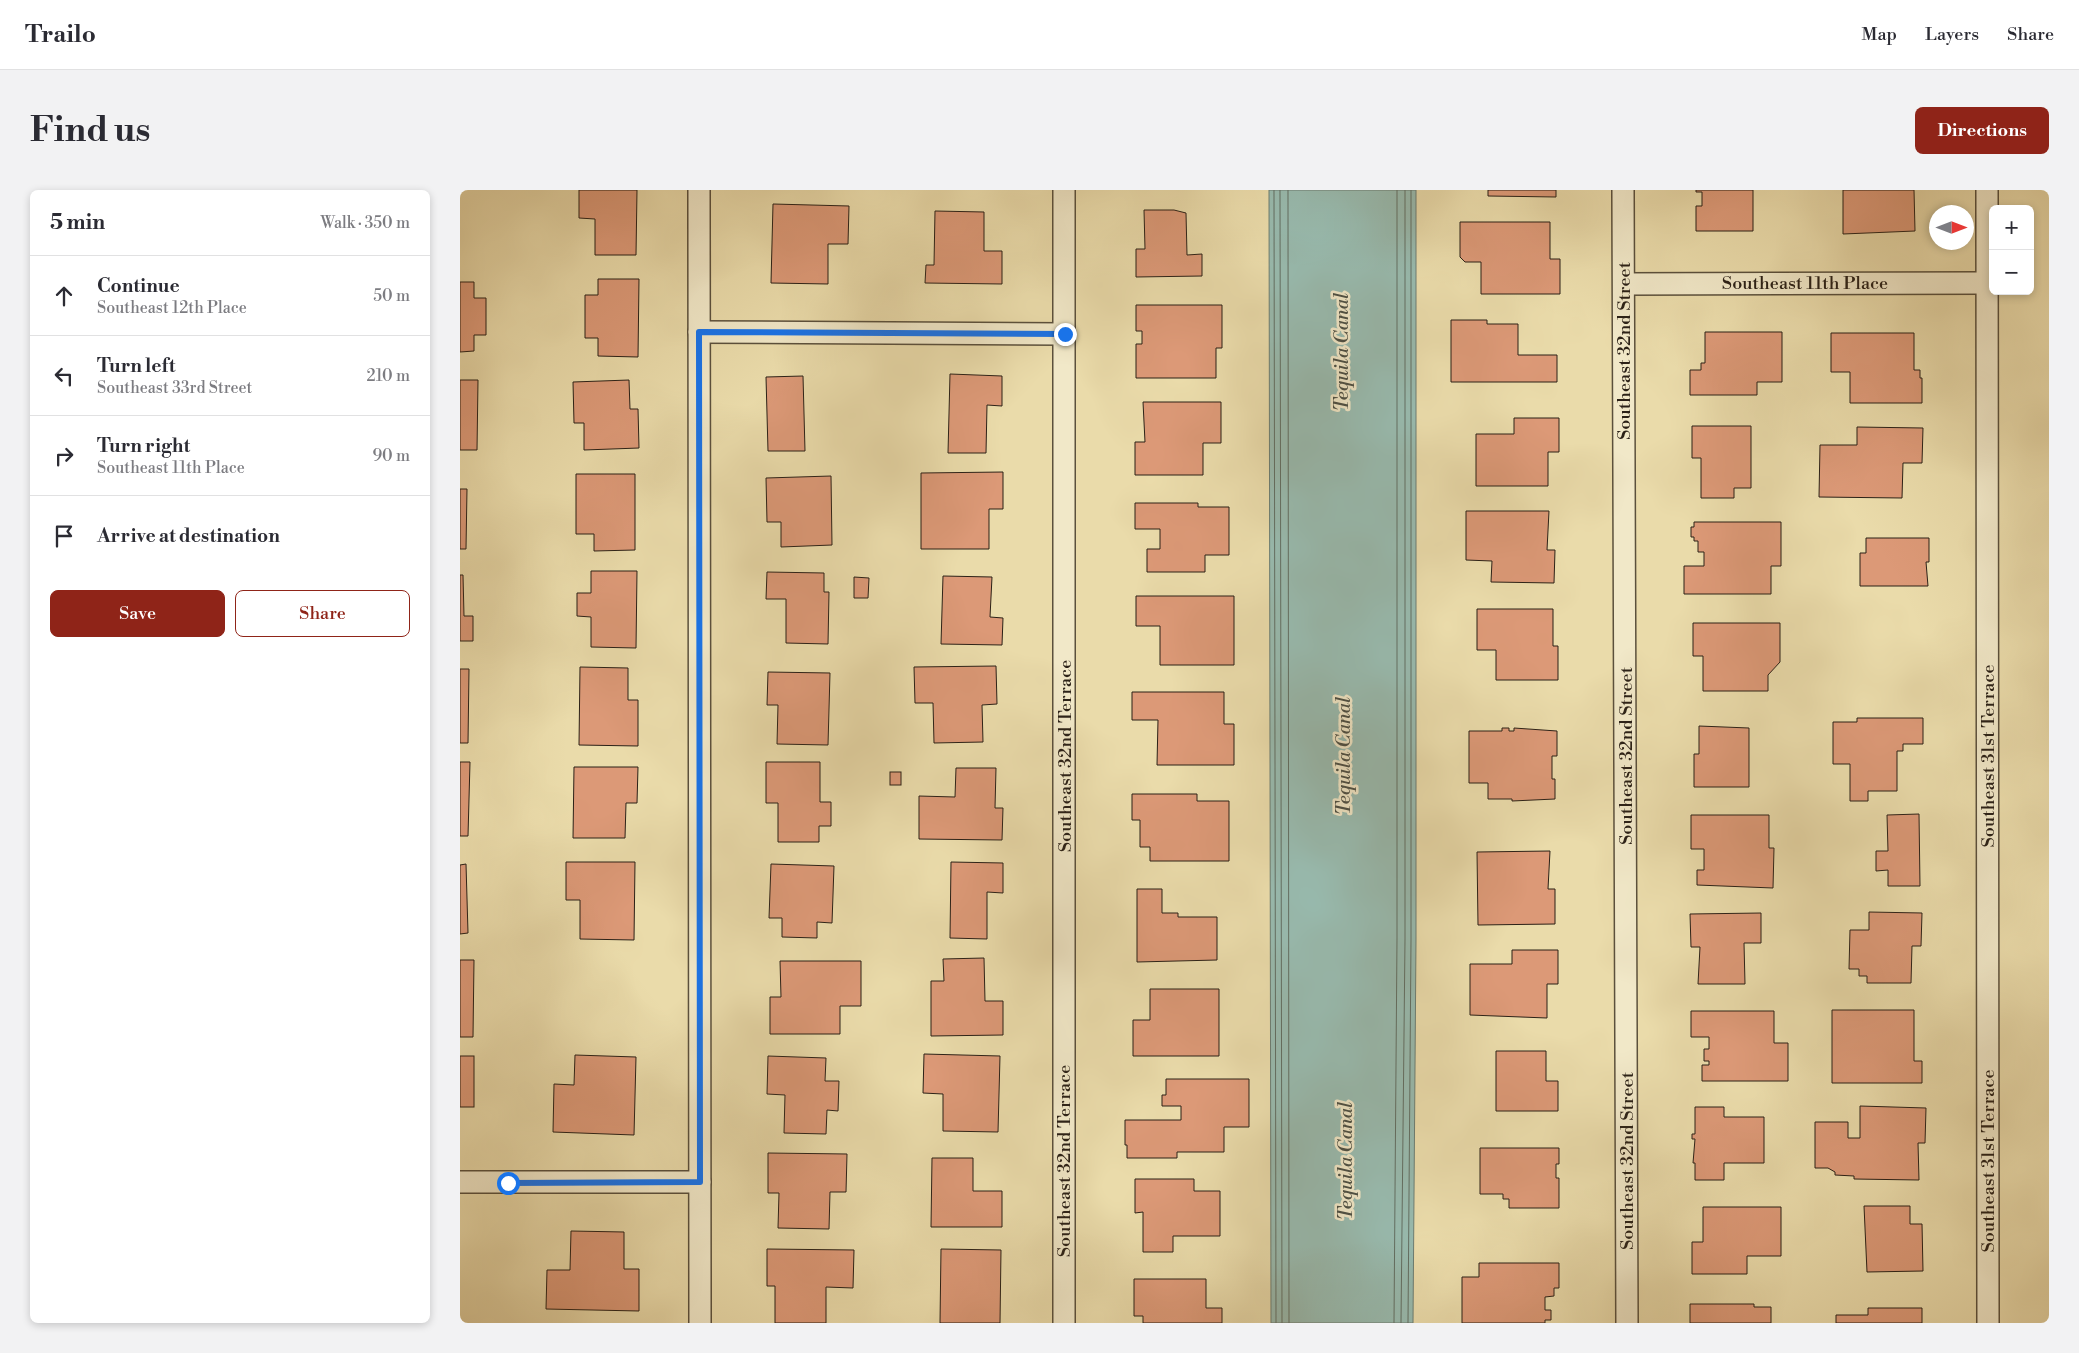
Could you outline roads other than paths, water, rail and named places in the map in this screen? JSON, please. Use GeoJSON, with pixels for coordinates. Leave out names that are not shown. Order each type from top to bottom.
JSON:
{"type":"FeatureCollection","features":[{"type":"Feature","properties":{"kind":"street"},"geometry":{"type":"LineString","coordinates":[[699,190],[700,1323]]}},
{"type":"Feature","properties":{"kind":"street","name":"Southeast 32nd Terrace"},"geometry":{"type":"LineString","coordinates":[[1064,190],[1064,1323]]}},
{"type":"Feature","properties":{"kind":"street","name":"Southeast 32nd Street"},"geometry":{"type":"LineString","coordinates":[[1623,190],[1627,1323]]}},
{"type":"Feature","properties":{"kind":"street","name":"Southeast 31st Terrace"},"geometry":{"type":"LineString","coordinates":[[1987,190],[1988,1323]]}},
{"type":"Feature","properties":{"kind":"street","name":"Southeast 11th Place"},"geometry":{"type":"LineString","coordinates":[[1624,284],[1986,283]]}},
{"type":"Feature","properties":{"kind":"street"},"geometry":{"type":"LineString","coordinates":[[699,332],[1065,334]]}},
{"type":"Feature","properties":{"kind":"street"},"geometry":{"type":"LineString","coordinates":[[460,1182],[700,1182]]}},
{"type":"Feature","properties":{"kind":"water","name":"Tequila Canal"},"geometry":{"type":"Polygon","coordinates":[[[1269,190],[1416,190],[1416,939],[1413,1323],[1271,1323],[1269,190]]]}}]}
